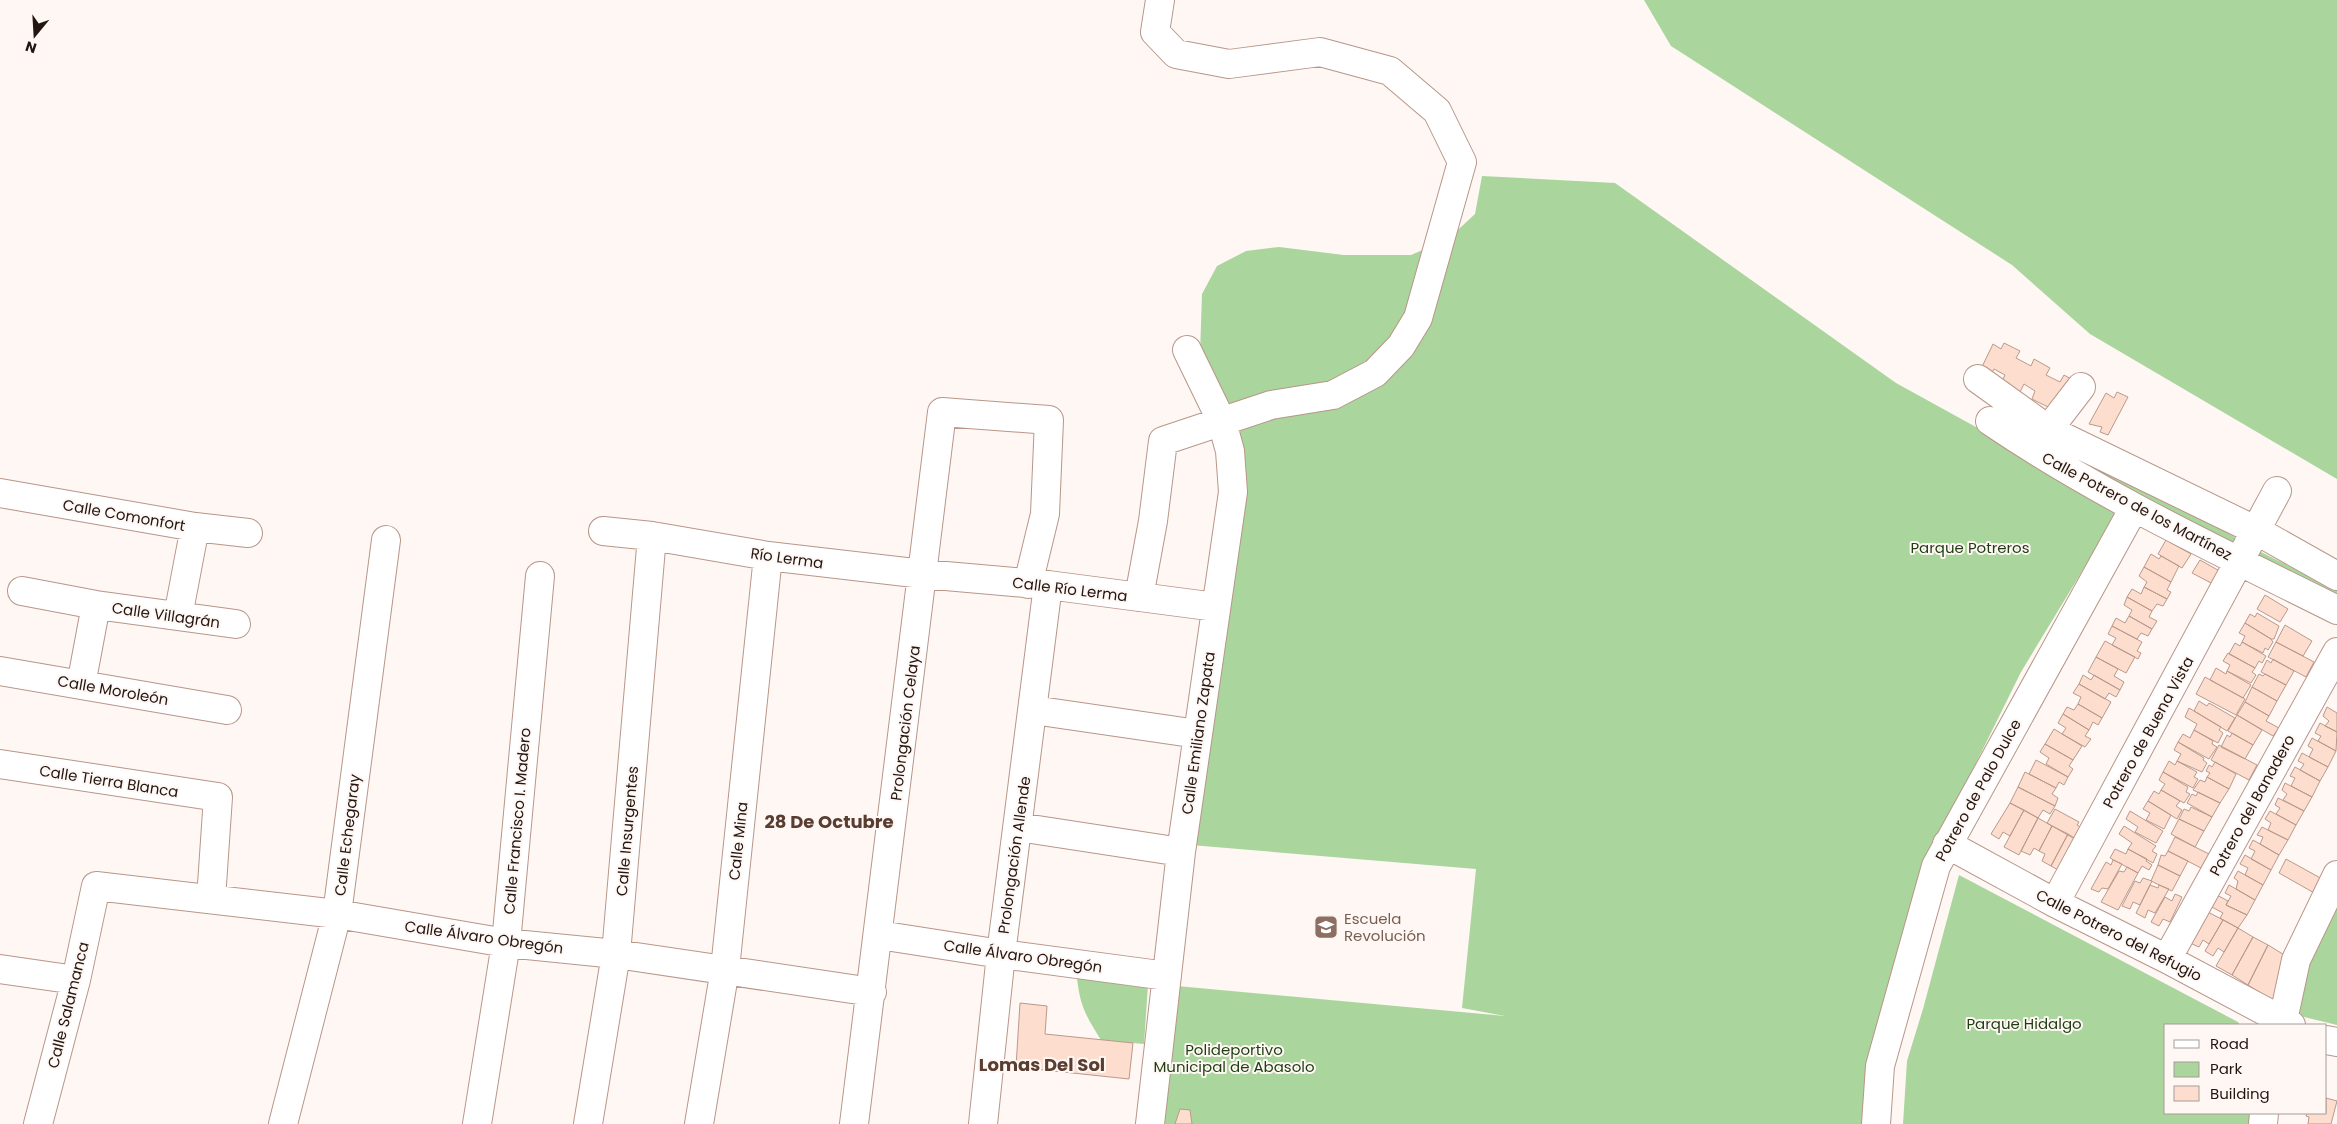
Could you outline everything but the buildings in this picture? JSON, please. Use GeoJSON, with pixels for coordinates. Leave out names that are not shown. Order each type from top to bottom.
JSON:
{"type":"FeatureCollection","features":[{"type":"Feature","properties":{"kind":"street"},"geometry":{"type":"LineString","coordinates":[[1139,597],[1153,521],[1163,441],[1271,405],[1334,395],[1375,373],[1401,346],[1418,318],[1462,162],[1438,111],[1390,70],[1320,52],[1229,64],[1176,54],[1155,32],[1160,0]]}},
{"type":"Feature","properties":{"kind":"street","name":"Calle Emiliano Zapata"},"geometry":{"type":"LineString","coordinates":[[1150,1124],[1181,852],[1233,492],[1230,451],[1222,422],[1187,350]]}},
{"type":"Feature","properties":{"kind":"street","name":"Calle Potrero de los Martínez"},"geometry":{"type":"LineString","coordinates":[[1978,379],[2041,440],[2134,508],[2337,610]]}},
{"type":"Feature","properties":{"kind":"street"},"geometry":{"type":"LineString","coordinates":[[2041,440],[2081,387]]}},
{"type":"Feature","properties":{"kind":"street","name":"Prolongación Celaya"},"geometry":{"type":"LineString","coordinates":[[854,1124],[872,992],[942,412],[1049,420],[1045,514]]}},
{"type":"Feature","properties":{"kind":"street","name":"Calle Potrero de los Martínez"},"geometry":{"type":"LineString","coordinates":[[1990,421],[2041,440],[2257,530],[2337,576]]}},
{"type":"Feature","properties":{"kind":"street"},"geometry":{"type":"LineString","coordinates":[[2257,530],[2277,491]]}},
{"type":"Feature","properties":{"kind":"street","name":"Calle Comonfort"},"geometry":{"type":"LineString","coordinates":[[0,493],[195,527],[248,532]]}},
{"type":"Feature","properties":{"kind":"street","name":"Potrero de Palo Dulce"},"geometry":{"type":"LineString","coordinates":[[1876,1124],[1880,1066],[1936,866],[2134,508]]}},
{"type":"Feature","properties":{"kind":"street","name":"Prolongación Allende"},"geometry":{"type":"LineString","coordinates":[[983,1124],[1001,954],[1033,710],[1038,585],[1045,514]]}},
{"type":"Feature","properties":{"kind":"street"},"geometry":{"type":"LineString","coordinates":[[178,616],[195,527]]}},
{"type":"Feature","properties":{"kind":"street","name":"Calle Potrero de los Martínez"},"geometry":{"type":"LineString","coordinates":[[2241,562],[2257,530]]}},
{"type":"Feature","properties":{"kind":"street","name":"Río Lerma"},"geometry":{"type":"LineString","coordinates":[[603,531],[652,536],[768,556],[923,574]]}},
{"type":"Feature","properties":{"kind":"street","name":"Calle Insurgentes"},"geometry":{"type":"LineString","coordinates":[[588,1124],[616,954],[652,536]]}},
{"type":"Feature","properties":{"kind":"street","name":"Calle Echegaray"},"geometry":{"type":"LineString","coordinates":[[283,1124],[337,914],[386,540]]}},
{"type":"Feature","properties":{"kind":"street","name":"Calle Mina"},"geometry":{"type":"LineString","coordinates":[[699,1124],[725,969],[768,556]]}},
{"type":"Feature","properties":{"kind":"street","name":"Potrero de Buena Vista"},"geometry":{"type":"LineString","coordinates":[[2055,903],[2241,562]]}},
{"type":"Feature","properties":{"kind":"street","name":"Calle Río Lerma"},"geometry":{"type":"LineString","coordinates":[[923,574],[1038,585],[1216,607]]}},
{"type":"Feature","properties":{"kind":"street","name":"Calle Francisco I. Madero"},"geometry":{"type":"LineString","coordinates":[[477,1124],[506,942],[540,576]]}},
{"type":"Feature","properties":{"kind":"street","name":"Calle Villagrán"},"geometry":{"type":"LineString","coordinates":[[22,591],[96,605],[236,624]]}},
{"type":"Feature","properties":{"kind":"street"},"geometry":{"type":"LineString","coordinates":[[81,685],[96,605]]}},
{"type":"Feature","properties":{"kind":"street","name":"Potrero del Banadero"},"geometry":{"type":"LineString","coordinates":[[2167,959],[2337,652]]}},
{"type":"Feature","properties":{"kind":"street","name":"Calle Moroleón"},"geometry":{"type":"LineString","coordinates":[[0,671],[227,710]]}},
{"type":"Feature","properties":{"kind":"street"},"geometry":{"type":"LineString","coordinates":[[1033,710],[1198,734]]}},
{"type":"Feature","properties":{"kind":"street","name":"Calle Tierra Blanca"},"geometry":{"type":"LineString","coordinates":[[0,764],[218,797],[211,899]]}},
{"type":"Feature","properties":{"kind":"street"},"geometry":{"type":"LineString","coordinates":[[1018,827],[1181,852]]}},
{"type":"Feature","properties":{"kind":"street","name":"Calle Potrero del Refugio"},"geometry":{"type":"LineString","coordinates":[[1947,844],[2055,903],[2167,959],[2285,1024]]}},
{"type":"Feature","properties":{"kind":"street"},"geometry":{"type":"LineString","coordinates":[[2285,1024],[2296,960],[2337,875]]}},
{"type":"Feature","properties":{"kind":"street","name":"Calle Álvaro Obregón"},"geometry":{"type":"LineString","coordinates":[[96,886],[337,914],[506,942],[616,954],[872,992]]}},
{"type":"Feature","properties":{"kind":"street","name":"Calle Salamanca"},"geometry":{"type":"LineString","coordinates":[[38,1124],[76,980],[96,886]]}},
{"type":"Feature","properties":{"kind":"street","name":"Calle Álvaro Obregón"},"geometry":{"type":"LineString","coordinates":[[879,935],[1001,954],[1167,976]]}},
{"type":"Feature","properties":{"kind":"street"},"geometry":{"type":"LineString","coordinates":[[0,969],[76,980]]}},
{"type":"Feature","properties":{"kind":"green space"},"geometry":{"type":"Polygon","coordinates":[[[1644,0],[2337,0],[2337,479],[2090,334],[2012,265],[1671,46],[1644,0]]]}},
{"type":"Feature","properties":{"kind":"green space"},"geometry":{"type":"Polygon","coordinates":[[[1482,176],[1615,183],[1896,383],[2121,507],[2021,672],[1937,842],[1867,1124],[1157,1124],[1177,986],[1505,1016],[1462,1008],[1476,869],[1191,845],[1242,489],[1200,354],[1202,294],[1217,266],[1246,251],[1279,247],[1344,255],[1411,255],[1448,239],[1475,214],[1482,176]]]}},
{"type":"Feature","properties":{"kind":"green space"},"geometry":{"type":"Polygon","coordinates":[[[2060,444],[2235,537],[2241,541],[2239,549],[2059,456],[2060,444]]]}},
{"type":"Feature","properties":{"kind":"green space"},"geometry":{"type":"Polygon","coordinates":[[[2261,552],[2337,590],[2337,604],[2254,554],[2261,552]]]}},
{"type":"Feature","properties":{"kind":"green space","name":"Parque Hidalgo"},"geometry":{"type":"Polygon","coordinates":[[[1959,875],[2238,1022],[2239,1024],[2164,1024],[2164,1114],[2259,1114],[2259,1124],[1903,1124],[1907,1061],[1959,875]]]}},
{"type":"Feature","properties":{"kind":"green space"},"geometry":{"type":"Polygon","coordinates":[[[2337,901],[2337,1025],[2296,1015],[2304,964],[2337,901]]]}},
{"type":"Feature","properties":{"kind":"green space"},"geometry":{"type":"Polygon","coordinates":[[[1077,978],[1148,985],[1144,1044],[1101,1040],[1084,1010],[1077,978]]]}},
{"type":"Feature","properties":{"kind":"place","name":"Escuela Revolución"},"geometry":{"type":"Point","coordinates":[1326,927]}},
{"type":"Feature","properties":{"kind":"district","name":"28 De Octubre"},"geometry":{"type":"Point","coordinates":[829,821]}},
{"type":"Feature","properties":{"kind":"district","name":"Lomas Del Sol"},"geometry":{"type":"Point","coordinates":[1042,1064]}},
{"type":"Feature","properties":{"kind":"park label","name":"Parque Potreros"},"geometry":{"type":"Point","coordinates":[1970,547]}},
{"type":"Feature","properties":{"kind":"park label","name":"Polideportivo Municipal de Abasolo"},"geometry":{"type":"Point","coordinates":[1234,1058]}}]}
